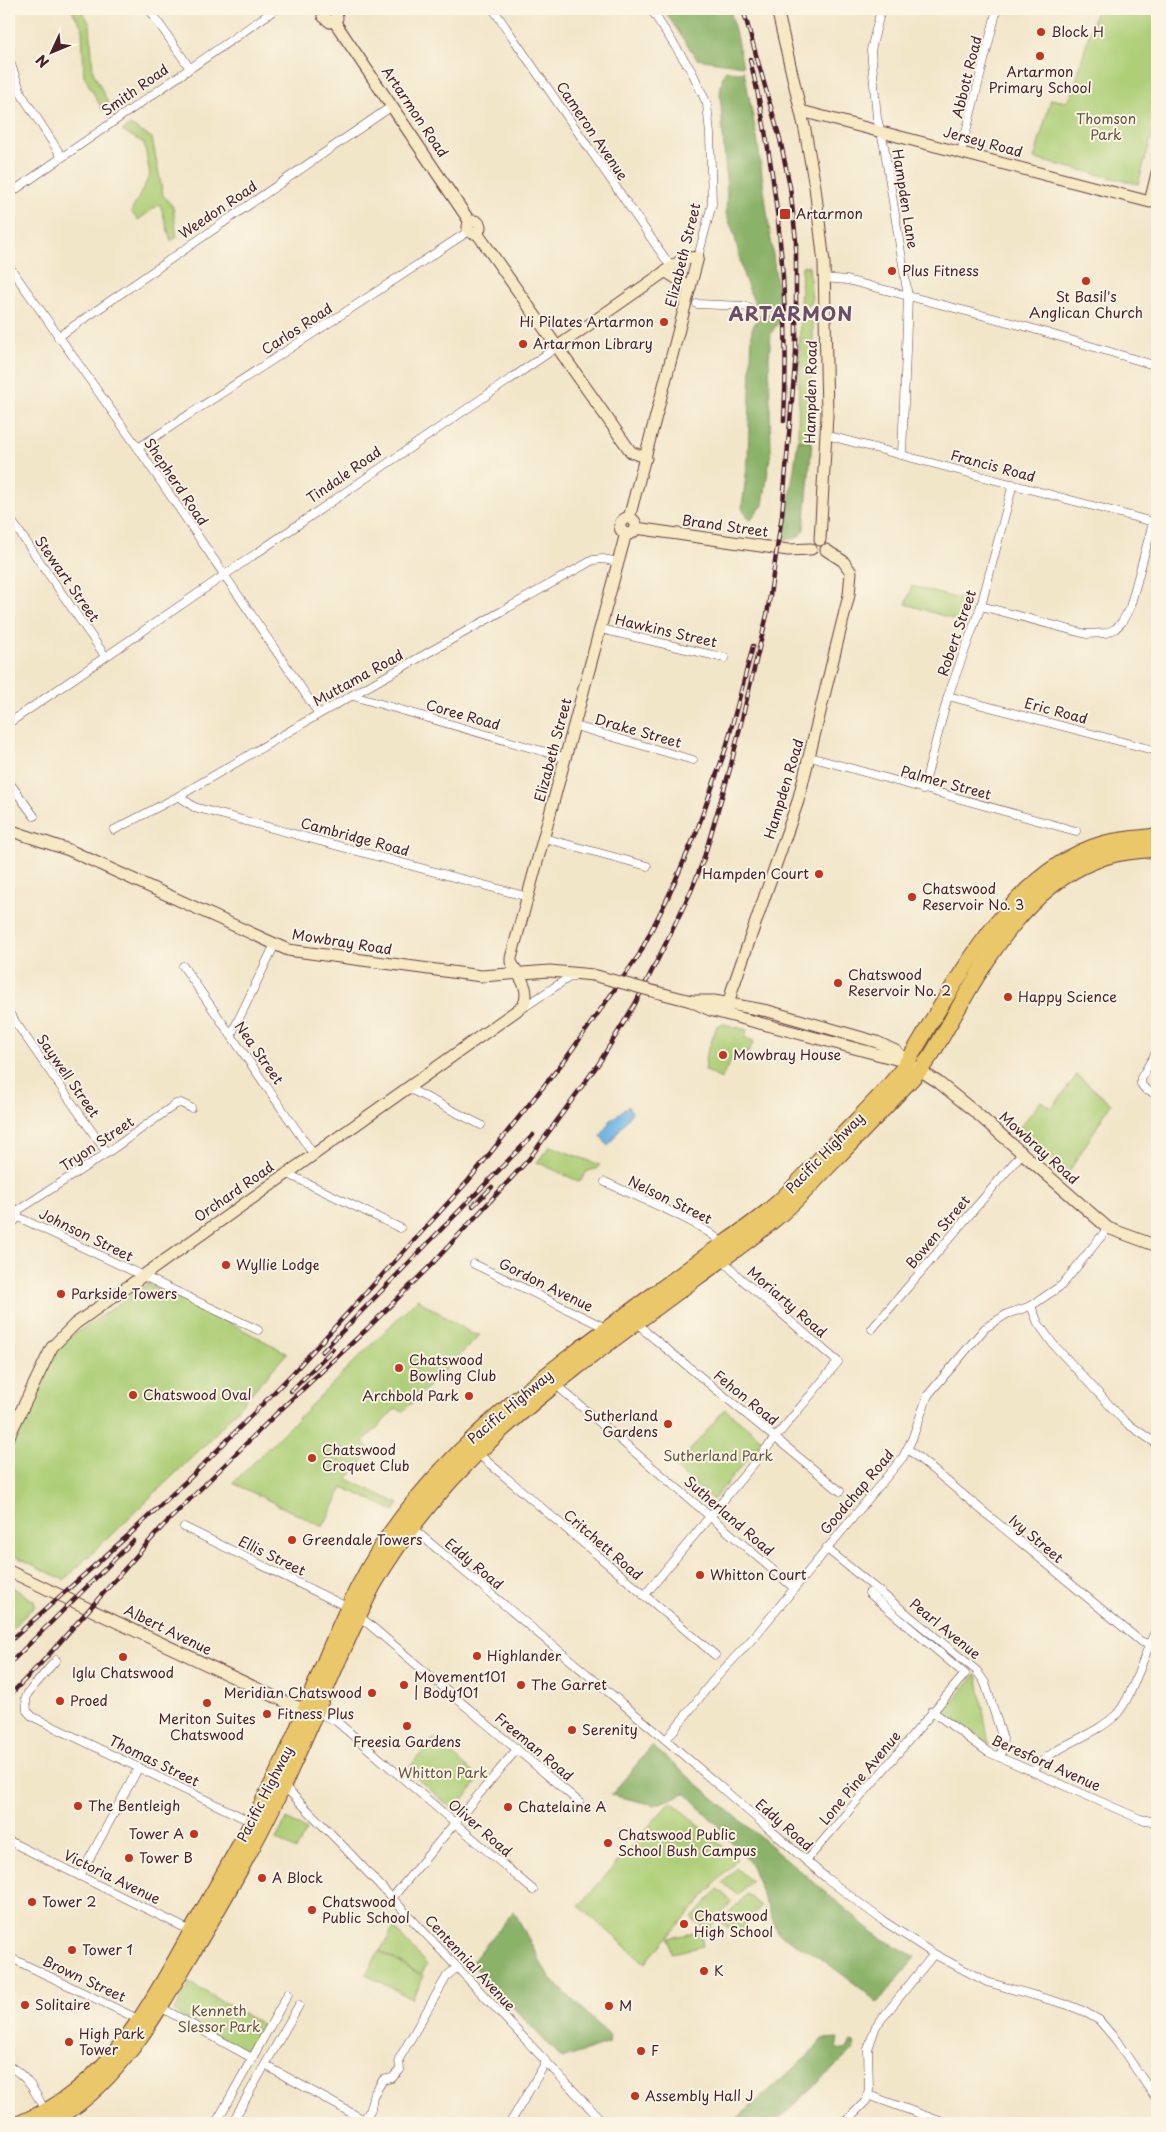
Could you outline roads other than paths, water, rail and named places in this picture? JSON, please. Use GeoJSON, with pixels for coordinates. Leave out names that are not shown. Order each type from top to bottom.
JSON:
{"type":"FeatureCollection","features":[{"type":"Feature","properties":{"kind":"highway","name":"Pacific Highway"},"geometry":{"type":"LineString","coordinates":[[354,1611],[390,1533],[461,1450],[547,1375],[608,1329],[789,1207],[913,1066],[980,944],[1010,907],[1026,891],[1067,860],[1091,848],[1107,843],[1157,836]]}},
{"type":"Feature","properties":{"kind":"highway","name":"Pacific Highway"},"geometry":{"type":"LineString","coordinates":[[913,1066],[932,1054],[997,946],[1011,926],[1036,900],[1066,876],[1097,860],[1113,855],[1157,849]]}},
{"type":"Feature","properties":{"kind":"highway","name":"Pacific Highway"},"geometry":{"type":"LineString","coordinates":[[144,2022],[197,1934],[279,1782],[310,1711],[321,1667],[354,1611],[411,1527],[476,1452],[556,1384],[638,1322],[722,1252]]}},
{"type":"Feature","properties":{"kind":"highway","name":"Pacific Highway"},"geometry":{"type":"LineString","coordinates":[[20,2123],[47,2117],[91,2078],[112,2054],[160,2007],[197,1934]]}},
{"type":"Feature","properties":{"kind":"street"},"geometry":{"type":"LineString","coordinates":[[149,9],[190,67]]}},
{"type":"Feature","properties":{"kind":"street","name":"Smith Road"},"geometry":{"type":"LineString","coordinates":[[9,194],[276,9]]}},
{"type":"Feature","properties":{"kind":"street","name":"Artarmon Road"},"geometry":{"type":"LineString","coordinates":[[324,9],[322,14],[327,21],[336,12],[392,106],[472,228],[631,452],[646,458]]}},
{"type":"Feature","properties":{"kind":"street","name":"Cameron Avenue"},"geometry":{"type":"LineString","coordinates":[[493,9],[668,269]]}},
{"type":"Feature","properties":{"kind":"street","name":"Elizabeth Street"},"geometry":{"type":"LineString","coordinates":[[518,973],[511,962],[511,958],[618,562],[631,531],[622,530],[620,526],[624,519],[629,518],[712,204],[710,134],[703,94],[651,9]]}},
{"type":"Feature","properties":{"kind":"street","name":"Hampden Road"},"geometry":{"type":"LineString","coordinates":[[777,9],[815,187],[824,278],[826,435],[820,540]]}},
{"type":"Feature","properties":{"kind":"street","name":"Hampden Lane"},"geometry":{"type":"LineString","coordinates":[[881,9],[871,50],[879,130],[884,145],[908,297],[902,455]]}},
{"type":"Feature","properties":{"kind":"street","name":"Abbott Road"},"geometry":{"type":"LineString","coordinates":[[961,152],[997,9]]}},
{"type":"Feature","properties":{"kind":"street"},"geometry":{"type":"LineString","coordinates":[[9,59],[22,94],[62,157]]}},
{"type":"Feature","properties":{"kind":"street","name":"Weedon Road"},"geometry":{"type":"LineString","coordinates":[[58,337],[392,106]]}},
{"type":"Feature","properties":{"kind":"street","name":"Jersey Road"},"geometry":{"type":"LineString","coordinates":[[800,111],[1154,203]]}},
{"type":"Feature","properties":{"kind":"street"},"geometry":{"type":"LineString","coordinates":[[1154,203],[1157,174]]}},
{"type":"Feature","properties":{"kind":"street","name":"Carlos Road"},"geometry":{"type":"LineString","coordinates":[[138,448],[472,228]]}},
{"type":"Feature","properties":{"kind":"street","name":"Tindale Road"},"geometry":{"type":"LineString","coordinates":[[9,723],[225,576],[682,259],[698,257]]}},
{"type":"Feature","properties":{"kind":"street","name":"Shepherd Road"},"geometry":{"type":"LineString","coordinates":[[9,266],[138,448],[319,714]]}},
{"type":"Feature","properties":{"kind":"street"},"geometry":{"type":"LineString","coordinates":[[668,269],[690,287]]}},
{"type":"Feature","properties":{"kind":"street"},"geometry":{"type":"LineString","coordinates":[[824,278],[847,280],[1027,327],[1157,366]]}},
{"type":"Feature","properties":{"kind":"street"},"geometry":{"type":"LineString","coordinates":[[697,304],[744,306],[754,310]]}},
{"type":"Feature","properties":{"kind":"street","name":"Francis Road"},"geometry":{"type":"LineString","coordinates":[[826,435],[1153,522]]}},
{"type":"Feature","properties":{"kind":"street","name":"Robert Street"},"geometry":{"type":"LineString","coordinates":[[923,790],[948,696],[981,606],[1013,484]]}},
{"type":"Feature","properties":{"kind":"street"},"geometry":{"type":"LineString","coordinates":[[981,606],[1086,634],[1106,633],[1115,629],[1122,622],[1130,607],[1157,508]]}},
{"type":"Feature","properties":{"kind":"street","name":"Stewart Street"},"geometry":{"type":"LineString","coordinates":[[9,517],[106,656]]}},
{"type":"Feature","properties":{"kind":"street","name":"Brand Street"},"geometry":{"type":"LineString","coordinates":[[631,531],[788,550],[811,549]]}},
{"type":"Feature","properties":{"kind":"street"},"geometry":{"type":"LineString","coordinates":[[820,540],[826,545],[826,550],[823,554],[813,553],[811,549],[814,541],[820,540]]}},
{"type":"Feature","properties":{"kind":"street","name":"Hampden Road"},"geometry":{"type":"LineString","coordinates":[[727,1009],[798,801],[852,578],[848,566],[826,550]]}},
{"type":"Feature","properties":{"kind":"street","name":"Muttama Road"},"geometry":{"type":"LineString","coordinates":[[114,830],[179,796],[319,714],[593,560],[603,559],[618,562]]}},
{"type":"Feature","properties":{"kind":"street","name":"Hawkins Street"},"geometry":{"type":"LineString","coordinates":[[601,629],[725,658]]}},
{"type":"Feature","properties":{"kind":"street","name":"Coree Road"},"geometry":{"type":"LineString","coordinates":[[353,696],[566,758]]}},
{"type":"Feature","properties":{"kind":"street","name":"Eric Road"},"geometry":{"type":"LineString","coordinates":[[948,696],[1157,751]]}},
{"type":"Feature","properties":{"kind":"street","name":"Drake Street"},"geometry":{"type":"LineString","coordinates":[[575,726],[693,760]]}},
{"type":"Feature","properties":{"kind":"street","name":"Palmer Street"},"geometry":{"type":"LineString","coordinates":[[810,757],[923,790],[1076,831]]}},
{"type":"Feature","properties":{"kind":"street"},"geometry":{"type":"LineString","coordinates":[[9,782],[34,816]]}},
{"type":"Feature","properties":{"kind":"street","name":"Cambridge Road"},"geometry":{"type":"LineString","coordinates":[[179,796],[194,807],[528,896]]}},
{"type":"Feature","properties":{"kind":"street","name":"Mowbray Road"},"geometry":{"type":"LineString","coordinates":[[9,830],[69,850],[288,950],[306,954],[481,976],[550,971],[588,974],[691,1002],[714,1001],[727,1009],[913,1066],[942,1085],[1023,1152],[1108,1228],[1157,1246]]}},
{"type":"Feature","properties":{"kind":"street"},"geometry":{"type":"LineString","coordinates":[[544,838],[647,866]]}},
{"type":"Feature","properties":{"kind":"street"},"geometry":{"type":"LineString","coordinates":[[231,1034],[274,944]]}},
{"type":"Feature","properties":{"kind":"street","name":"Nea Street"},"geometry":{"type":"LineString","coordinates":[[183,966],[314,1154]]}},
{"type":"Feature","properties":{"kind":"street"},"geometry":{"type":"LineString","coordinates":[[518,973],[527,993],[526,1002],[519,1010]]}},
{"type":"Feature","properties":{"kind":"street","name":"Orchard Road"},"geometry":{"type":"LineString","coordinates":[[9,1436],[52,1347],[75,1324],[519,1010],[568,978],[588,974]]}},
{"type":"Feature","properties":{"kind":"street","name":"Saywell Street"},"geometry":{"type":"LineString","coordinates":[[9,1013],[106,1153]]}},
{"type":"Feature","properties":{"kind":"street"},"geometry":{"type":"LineString","coordinates":[[1157,1052],[1141,1078],[1141,1084],[1146,1090],[1157,1094]]}},
{"type":"Feature","properties":{"kind":"street"},"geometry":{"type":"LineString","coordinates":[[408,1088],[481,1125]]}},
{"type":"Feature","properties":{"kind":"street","name":"Tryon Street"},"geometry":{"type":"LineString","coordinates":[[9,1222],[15,1222],[18,1214],[176,1104],[182,1103],[191,1108]]}},
{"type":"Feature","properties":{"kind":"street","name":"Bowen Street"},"geometry":{"type":"LineString","coordinates":[[872,1329],[1023,1152]]}},
{"type":"Feature","properties":{"kind":"street"},"geometry":{"type":"LineString","coordinates":[[286,1173],[400,1228]]}},
{"type":"Feature","properties":{"kind":"street","name":"Nelson Street"},"geometry":{"type":"LineString","coordinates":[[605,1182],[702,1227],[718,1239],[722,1252]]}},
{"type":"Feature","properties":{"kind":"street","name":"Johnson Street"},"geometry":{"type":"LineString","coordinates":[[9,1208],[143,1276],[258,1330]]}},
{"type":"Feature","properties":{"kind":"street","name":"Goodchap Road"},"geometry":{"type":"LineString","coordinates":[[666,1740],[712,1682],[755,1636],[908,1449],[928,1396],[966,1350],[985,1328],[1007,1314],[1031,1306],[1062,1285],[1108,1228]]}},
{"type":"Feature","properties":{"kind":"street","name":"Moriarty Road"},"geometry":{"type":"LineString","coordinates":[[722,1252],[739,1277],[838,1362],[775,1438]]}},
{"type":"Feature","properties":{"kind":"street","name":"Gordon Avenue"},"geometry":{"type":"LineString","coordinates":[[474,1264],[608,1329]]}},
{"type":"Feature","properties":{"kind":"street"},"geometry":{"type":"LineString","coordinates":[[1031,1306],[1038,1323],[1053,1344],[1125,1422],[1157,1444]]}},
{"type":"Feature","properties":{"kind":"street","name":"Fehon Road"},"geometry":{"type":"LineString","coordinates":[[638,1322],[646,1332],[840,1491]]}},
{"type":"Feature","properties":{"kind":"street","name":"Sutherland Road"},"geometry":{"type":"LineString","coordinates":[[556,1384],[710,1518],[794,1588]]}},
{"type":"Feature","properties":{"kind":"street"},"geometry":{"type":"LineString","coordinates":[[644,1596],[775,1438]]}},
{"type":"Feature","properties":{"kind":"street","name":"Ivy Street"},"geometry":{"type":"LineString","coordinates":[[908,1449],[1140,1641],[1150,1645]]}},
{"type":"Feature","properties":{"kind":"street","name":"Critchett Road"},"geometry":{"type":"LineString","coordinates":[[476,1452],[714,1655]]}},
{"type":"Feature","properties":{"kind":"street","name":"Ellis Street"},"geometry":{"type":"LineString","coordinates":[[184,1527],[354,1611]]}},
{"type":"Feature","properties":{"kind":"street","name":"Eddy Road"},"geometry":{"type":"LineString","coordinates":[[411,1527],[666,1740],[806,1861],[882,1920],[934,1954],[998,1987],[1068,2005],[1094,2016],[1106,2026],[1157,2100]]}},
{"type":"Feature","properties":{"kind":"street","name":"Pearl Avenue"},"geometry":{"type":"LineString","coordinates":[[826,1548],[977,1671],[986,1683],[1003,1739],[1001,1757]]}},
{"type":"Feature","properties":{"kind":"street","name":"Albert Avenue"},"geometry":{"type":"LineString","coordinates":[[9,1571],[250,1686],[310,1711]]}},
{"type":"Feature","properties":{"kind":"street","name":"Pearl Avenue"},"geometry":{"type":"LineString","coordinates":[[869,1593],[965,1674],[932,1711]]}},
{"type":"Feature","properties":{"kind":"street","name":"Freeman Road"},"geometry":{"type":"LineString","coordinates":[[354,1611],[579,1802]]}},
{"type":"Feature","properties":{"kind":"street"},"geometry":{"type":"LineString","coordinates":[[1033,1771],[1045,1757],[1104,1724],[1118,1712],[1157,1628]]}},
{"type":"Feature","properties":{"kind":"street","name":"Thomas Street"},"geometry":{"type":"LineString","coordinates":[[56,1660],[26,1698],[27,1711],[33,1717],[258,1824]]}},
{"type":"Feature","properties":{"kind":"street","name":"Oliver Road"},"geometry":{"type":"LineString","coordinates":[[310,1711],[336,1721],[533,1890]]}},
{"type":"Feature","properties":{"kind":"street","name":"Beresford Avenue"},"geometry":{"type":"LineString","coordinates":[[932,1711],[978,1746],[1140,1819],[1157,1822]]}},
{"type":"Feature","properties":{"kind":"street","name":"Lone Pine Avenue"},"geometry":{"type":"LineString","coordinates":[[806,1861],[932,1711]]}},
{"type":"Feature","properties":{"kind":"street"},"geometry":{"type":"LineString","coordinates":[[392,1898],[517,1750]]}},
{"type":"Feature","properties":{"kind":"street"},"geometry":{"type":"LineString","coordinates":[[80,1876],[139,1767]]}},
{"type":"Feature","properties":{"kind":"street","name":"Centennial Avenue"},"geometry":{"type":"LineString","coordinates":[[279,1782],[392,1898],[604,2123]]}},
{"type":"Feature","properties":{"kind":"street","name":"Victoria Avenue"},"geometry":{"type":"LineString","coordinates":[[9,1841],[197,1934]]}},
{"type":"Feature","properties":{"kind":"street"},"geometry":{"type":"LineString","coordinates":[[844,2123],[864,2105],[868,2094],[868,2050],[876,2026],[934,1954]]}},
{"type":"Feature","properties":{"kind":"street","name":"Brown Street"},"geometry":{"type":"LineString","coordinates":[[9,1957],[144,2022]]}},
{"type":"Feature","properties":{"kind":"street"},"geometry":{"type":"LineString","coordinates":[[264,2065],[363,2122],[371,2110],[373,2096],[382,2080],[392,2078],[400,2070],[399,2059],[447,1976],[457,1967]]}},
{"type":"Feature","properties":{"kind":"street"},"geometry":{"type":"LineString","coordinates":[[216,2123],[288,1994]]}},
{"type":"Feature","properties":{"kind":"street"},"geometry":{"type":"LineString","coordinates":[[232,2123],[299,2005]]}},
{"type":"Feature","properties":{"kind":"street"},"geometry":{"type":"LineString","coordinates":[[160,2007],[252,2058]]}},
{"type":"Feature","properties":{"kind":"street"},"geometry":{"type":"LineString","coordinates":[[510,2123],[546,2062]]}},
{"type":"Feature","properties":{"kind":"street"},"geometry":{"type":"LineString","coordinates":[[9,2066],[21,2073],[32,2084],[47,2117]]}},
{"type":"Feature","properties":{"kind":"street"},"geometry":{"type":"LineString","coordinates":[[868,2094],[945,2123]]}},
{"type":"Feature","properties":{"kind":"water"},"geometry":{"type":"Polygon","coordinates":[[[628,1106],[632,1112],[608,1146],[601,1136],[610,1121],[628,1106]]]}},
{"type":"Feature","properties":{"kind":"railway"},"geometry":{"type":"LineString","coordinates":[[9,1696],[45,1659],[162,1527],[432,1264],[529,1159],[599,1063],[635,1004],[691,891],[703,861],[730,769],[767,615],[782,515],[796,353],[796,241],[790,187],[780,139],[743,9]]}},
{"type":"Feature","properties":{"kind":"railway"},"geometry":{"type":"LineString","coordinates":[[750,59],[768,148],[780,238],[785,330],[784,421]]}},
{"type":"Feature","properties":{"kind":"railway"},"geometry":{"type":"LineString","coordinates":[[9,1642],[195,1473],[291,1375],[468,1181],[567,1057],[639,955],[669,895],[696,833],[726,748],[753,646]]}},
{"type":"Feature","properties":{"kind":"railway"},"geometry":{"type":"LineString","coordinates":[[322,1352],[533,1135]]}},
{"type":"Feature","properties":{"kind":"railway"},"geometry":{"type":"LineString","coordinates":[[473,1206],[492,1187]]}},
{"type":"Feature","properties":{"kind":"railway"},"geometry":{"type":"LineString","coordinates":[[291,1391],[333,1349]]}},
{"type":"Feature","properties":{"kind":"railway"},"geometry":{"type":"LineString","coordinates":[[9,1664],[133,1541]]}},
{"type":"Feature","properties":{"kind":"place","name":"Block H"},"geometry":{"type":"Point","coordinates":[1041,32]}},
{"type":"Feature","properties":{"kind":"place","name":"Artarmon Primary School"},"geometry":{"type":"Point","coordinates":[1040,56]}},
{"type":"Feature","properties":{"kind":"place","name":"Artarmon"},"geometry":{"type":"Point","coordinates":[785,214]}},
{"type":"Feature","properties":{"kind":"place","name":"Plus Fitness"},"geometry":{"type":"Point","coordinates":[892,271]}},
{"type":"Feature","properties":{"kind":"place","name":"St Basil's Anglican Church"},"geometry":{"type":"Point","coordinates":[1086,281]}},
{"type":"Feature","properties":{"kind":"place","name":"Hi Pilates Artarmon"},"geometry":{"type":"Point","coordinates":[664,322]}},
{"type":"Feature","properties":{"kind":"place","name":"Artarmon Library"},"geometry":{"type":"Point","coordinates":[523,344]}},
{"type":"Feature","properties":{"kind":"place","name":"Hampden Court"},"geometry":{"type":"Point","coordinates":[819,874]}},
{"type":"Feature","properties":{"kind":"place","name":"Chatswood Reservoir No. 3"},"geometry":{"type":"Point","coordinates":[912,897]}},
{"type":"Feature","properties":{"kind":"place","name":"Chatswood Reservoir No. 2"},"geometry":{"type":"Point","coordinates":[838,983]}},
{"type":"Feature","properties":{"kind":"place","name":"Happy Science"},"geometry":{"type":"Point","coordinates":[1008,997]}},
{"type":"Feature","properties":{"kind":"place","name":"Mowbray House"},"geometry":{"type":"Point","coordinates":[723,1055]}},
{"type":"Feature","properties":{"kind":"place","name":"Wyllie Lodge"},"geometry":{"type":"Point","coordinates":[226,1265]}},
{"type":"Feature","properties":{"kind":"place","name":"Parkside Towers"},"geometry":{"type":"Point","coordinates":[61,1294]}},
{"type":"Feature","properties":{"kind":"place","name":"Chatswood Bowling Club"},"geometry":{"type":"Point","coordinates":[399,1368]}},
{"type":"Feature","properties":{"kind":"place","name":"Chatswood Oval"},"geometry":{"type":"Point","coordinates":[133,1395]}},
{"type":"Feature","properties":{"kind":"place","name":"Archbold Park"},"geometry":{"type":"Point","coordinates":[469,1396]}},
{"type":"Feature","properties":{"kind":"place","name":"Sutherland Gardens"},"geometry":{"type":"Point","coordinates":[668,1424]}},
{"type":"Feature","properties":{"kind":"place","name":"Chatswood Croquet Club"},"geometry":{"type":"Point","coordinates":[312,1458]}},
{"type":"Feature","properties":{"kind":"place","name":"Greendale Towers"},"geometry":{"type":"Point","coordinates":[292,1540]}},
{"type":"Feature","properties":{"kind":"place","name":"Whitton Court"},"geometry":{"type":"Point","coordinates":[700,1575]}},
{"type":"Feature","properties":{"kind":"place","name":"Highlander"},"geometry":{"type":"Point","coordinates":[477,1656]}},
{"type":"Feature","properties":{"kind":"place","name":"Iglu Chatswood"},"geometry":{"type":"Point","coordinates":[123,1657]}},
{"type":"Feature","properties":{"kind":"place","name":"Movement101 | Body101"},"geometry":{"type":"Point","coordinates":[404,1685]}},
{"type":"Feature","properties":{"kind":"place","name":"The Garret"},"geometry":{"type":"Point","coordinates":[521,1685]}},
{"type":"Feature","properties":{"kind":"place","name":"Meridian Chatswood"},"geometry":{"type":"Point","coordinates":[372,1693]}},
{"type":"Feature","properties":{"kind":"place","name":"Proed"},"geometry":{"type":"Point","coordinates":[60,1701]}},
{"type":"Feature","properties":{"kind":"place","name":"Meriton Suites Chatswood"},"geometry":{"type":"Point","coordinates":[207,1703]}},
{"type":"Feature","properties":{"kind":"place","name":"Fitness Plus"},"geometry":{"type":"Point","coordinates":[267,1714]}},
{"type":"Feature","properties":{"kind":"place","name":"Freesia Gardens"},"geometry":{"type":"Point","coordinates":[407,1726]}},
{"type":"Feature","properties":{"kind":"place","name":"Serenity"},"geometry":{"type":"Point","coordinates":[572,1730]}},
{"type":"Feature","properties":{"kind":"place","name":"The Bentleigh"},"geometry":{"type":"Point","coordinates":[78,1806]}},
{"type":"Feature","properties":{"kind":"place","name":"Chatelaine A"},"geometry":{"type":"Point","coordinates":[508,1807]}},
{"type":"Feature","properties":{"kind":"place","name":"Tower A"},"geometry":{"type":"Point","coordinates":[194,1834]}},
{"type":"Feature","properties":{"kind":"place","name":"Chatswood Public School Bush Campus"},"geometry":{"type":"Point","coordinates":[608,1843]}},
{"type":"Feature","properties":{"kind":"place","name":"Tower B"},"geometry":{"type":"Point","coordinates":[129,1858]}},
{"type":"Feature","properties":{"kind":"place","name":"A Block"},"geometry":{"type":"Point","coordinates":[262,1878]}},
{"type":"Feature","properties":{"kind":"place","name":"Tower 2"},"geometry":{"type":"Point","coordinates":[32,1902]}},
{"type":"Feature","properties":{"kind":"place","name":"Chatswood Public School"},"geometry":{"type":"Point","coordinates":[312,1910]}},
{"type":"Feature","properties":{"kind":"place","name":"Chatswood High School"},"geometry":{"type":"Point","coordinates":[684,1924]}},
{"type":"Feature","properties":{"kind":"place","name":"Tower 1"},"geometry":{"type":"Point","coordinates":[72,1950]}},
{"type":"Feature","properties":{"kind":"place","name":"K"},"geometry":{"type":"Point","coordinates":[704,1971]}},
{"type":"Feature","properties":{"kind":"place","name":"Solitaire"},"geometry":{"type":"Point","coordinates":[25,2005]}},
{"type":"Feature","properties":{"kind":"place","name":"M"},"geometry":{"type":"Point","coordinates":[609,2006]}},
{"type":"Feature","properties":{"kind":"place","name":"High Park Tower"},"geometry":{"type":"Point","coordinates":[69,2042]}},
{"type":"Feature","properties":{"kind":"place","name":"F"},"geometry":{"type":"Point","coordinates":[641,2051]}},
{"type":"Feature","properties":{"kind":"place","name":"Assembly Hall J"},"geometry":{"type":"Point","coordinates":[635,2096]}},
{"type":"Feature","properties":{"kind":"district","name":"ARTARMON"},"geometry":{"type":"Point","coordinates":[791,314]}},
{"type":"Feature","properties":{"kind":"park label","name":"Thomson Park"},"geometry":{"type":"Point","coordinates":[1106,128]}},
{"type":"Feature","properties":{"kind":"park label","name":"Sutherland Park"},"geometry":{"type":"Point","coordinates":[718,1456]}},
{"type":"Feature","properties":{"kind":"park label","name":"Whitton Park"},"geometry":{"type":"Point","coordinates":[443,1773]}},
{"type":"Feature","properties":{"kind":"park label","name":"Kenneth Slessor Park"},"geometry":{"type":"Point","coordinates":[219,2019]}}]}
